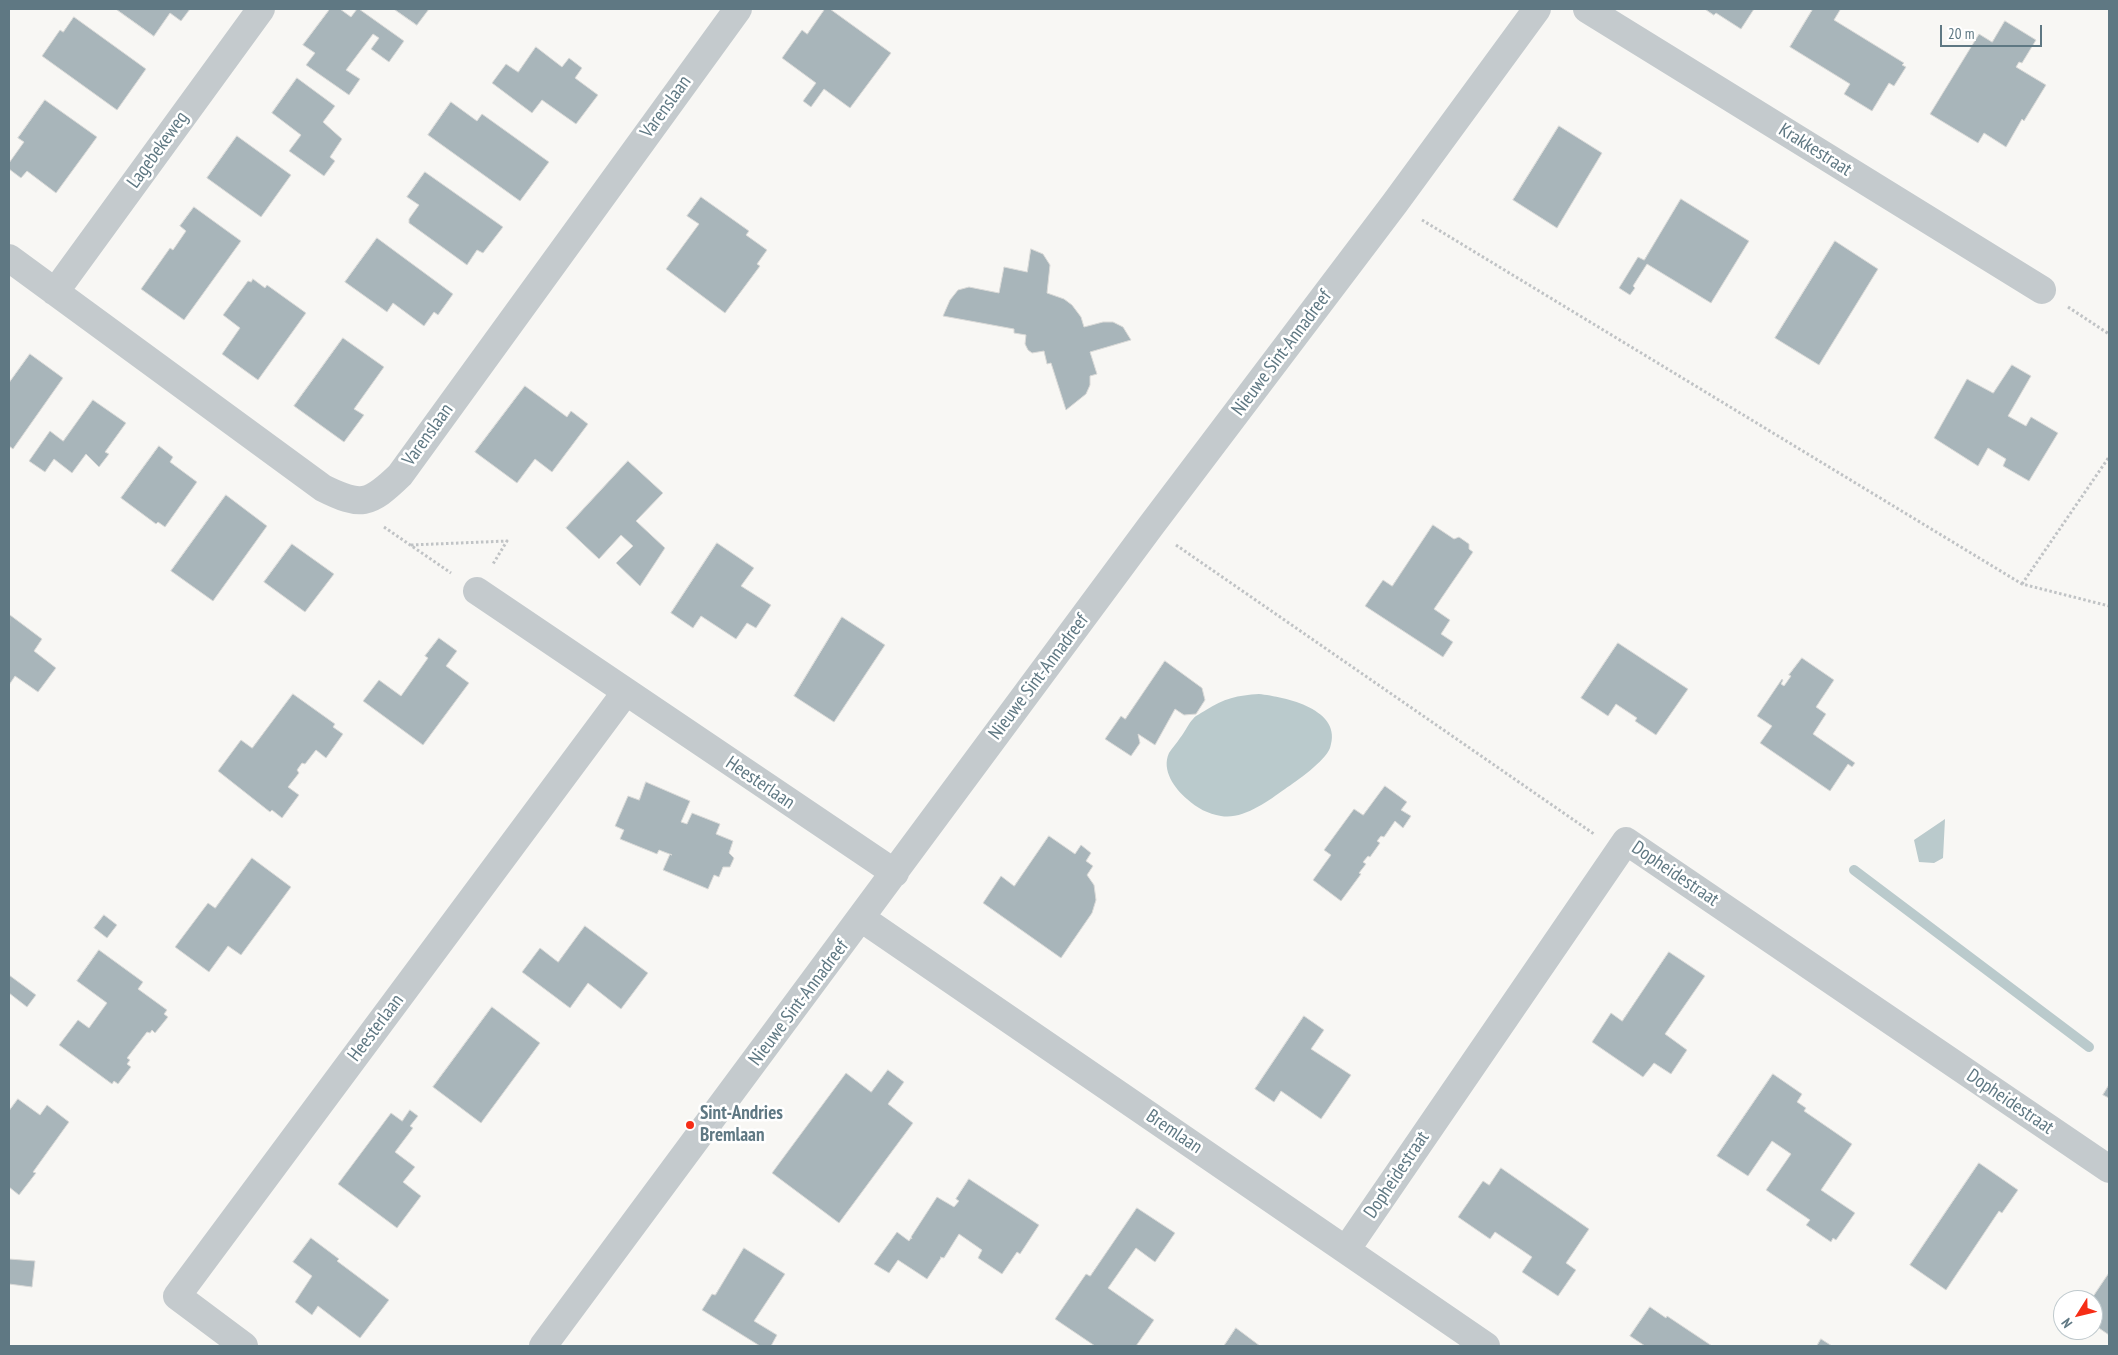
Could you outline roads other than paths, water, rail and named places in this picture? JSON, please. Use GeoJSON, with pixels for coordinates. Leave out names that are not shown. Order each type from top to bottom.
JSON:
{"type":"FeatureCollection","features":[{"type":"Feature","properties":{"kind":"street","name":"Lagebekeweg"},"geometry":{"type":"LineString","coordinates":[[55,292],[261,9]]}},
{"type":"Feature","properties":{"kind":"street","name":"Varenslaan"},"geometry":{"type":"LineString","coordinates":[[9,258],[323,488],[343,498],[357,501],[372,498],[386,489],[400,475],[738,9]]}},
{"type":"Feature","properties":{"kind":"street","name":"Nieuwe Sint-Annadreef"},"geometry":{"type":"LineString","coordinates":[[543,1346],[1150,528],[1395,203],[1537,9]]}},
{"type":"Feature","properties":{"kind":"street","name":"Krakkestraat"},"geometry":{"type":"LineString","coordinates":[[1587,9],[2042,290]]}},
{"type":"Feature","properties":{"kind":"street","name":"Heesterlaan"},"geometry":{"type":"LineString","coordinates":[[477,591],[895,874]]}},
{"type":"Feature","properties":{"kind":"street","name":"Heesterlaan"},"geometry":{"type":"LineString","coordinates":[[244,1346],[177,1296],[625,693]]}},
{"type":"Feature","properties":{"kind":"street","name":"Dopheidestraat"},"geometry":{"type":"LineString","coordinates":[[1346,1250],[1626,841],[2109,1169]]}},
{"type":"Feature","properties":{"kind":"street","name":"Bremlaan"},"geometry":{"type":"LineString","coordinates":[[862,918],[1486,1346]]}},
{"type":"Feature","properties":{"kind":"waterway"},"geometry":{"type":"LineString","coordinates":[[1854,870],[2089,1047]]}},
{"type":"Feature","properties":{"kind":"place","name":"Sint-Andries Bremlaan"},"geometry":{"type":"Point","coordinates":[690,1125]}}]}
